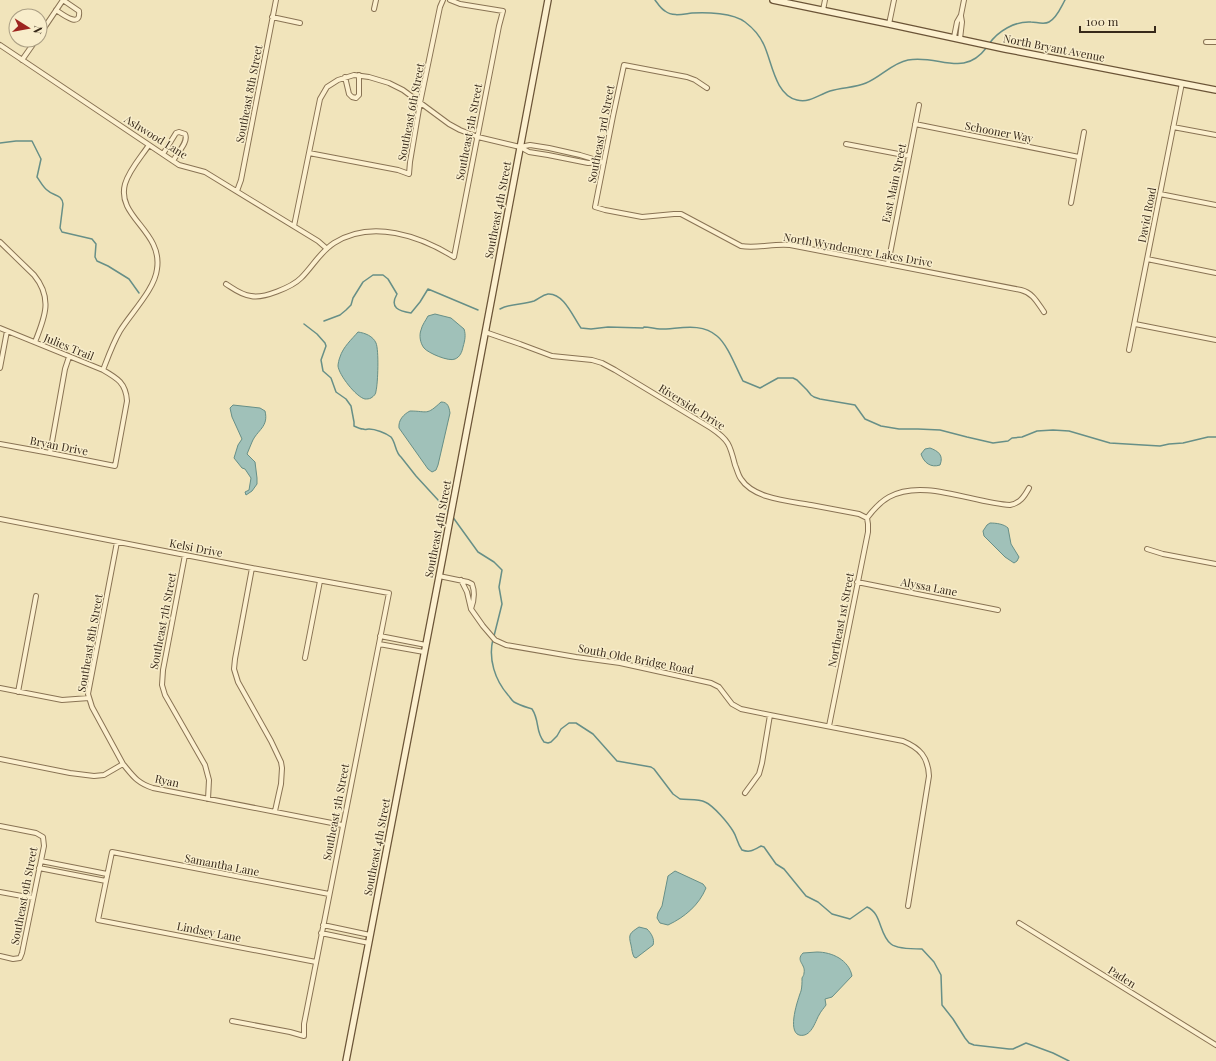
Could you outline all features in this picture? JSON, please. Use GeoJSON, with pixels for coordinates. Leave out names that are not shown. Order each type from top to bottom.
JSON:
{"type":"FeatureCollection","features":[{"type":"Feature","properties":{"kind":"main road","name":"Southeast 4th Street"},"geometry":{"type":"LineString","coordinates":[[346,1061],[548,0]]}},
{"type":"Feature","properties":{"kind":"main road","name":"North Bryant Avenue"},"geometry":{"type":"LineString","coordinates":[[773,0],[1005,49],[1216,90]]}},
{"type":"Feature","properties":{"kind":"street"},"geometry":{"type":"LineString","coordinates":[[48,22],[56,10],[63,0],[79,11],[79,13],[76,19],[72,20],[56,10]]}},
{"type":"Feature","properties":{"kind":"street","name":"Southeast 8th Street"},"geometry":{"type":"LineString","coordinates":[[237,191],[241,180],[276,0]]}},
{"type":"Feature","properties":{"kind":"street"},"geometry":{"type":"LineString","coordinates":[[374,9],[376,0]]}},
{"type":"Feature","properties":{"kind":"street","name":"Southeast 6th Street"},"geometry":{"type":"LineString","coordinates":[[309,153],[398,170],[409,174],[420,103],[440,7],[443,0]]}},
{"type":"Feature","properties":{"kind":"street","name":"Southeast 5th Street"},"geometry":{"type":"LineString","coordinates":[[326,248],[348,236],[362,232],[380,231],[414,238],[443,250],[454,257],[503,11],[460,4],[450,0]]}},
{"type":"Feature","properties":{"kind":"street"},"geometry":{"type":"LineString","coordinates":[[823,10],[825,0]]}},
{"type":"Feature","properties":{"kind":"street"},"geometry":{"type":"LineString","coordinates":[[890,24],[894,0]]}},
{"type":"Feature","properties":{"kind":"street"},"geometry":{"type":"LineString","coordinates":[[957,38],[962,22],[961,15],[964,0]]}},
{"type":"Feature","properties":{"kind":"street"},"geometry":{"type":"LineString","coordinates":[[272,18],[300,23]]}},
{"type":"Feature","properties":{"kind":"street"},"geometry":{"type":"LineString","coordinates":[[1206,42],[1216,42]]}},
{"type":"Feature","properties":{"kind":"street","name":"Ashwood Lane"},"geometry":{"type":"LineString","coordinates":[[0,45],[162,154],[182,166],[205,172],[318,241],[326,248]]}},
{"type":"Feature","properties":{"kind":"street"},"geometry":{"type":"LineString","coordinates":[[22,60],[30,48]]}},
{"type":"Feature","properties":{"kind":"street","name":"Southeast 3rd Street"},"geometry":{"type":"LineString","coordinates":[[595,207],[624,65],[687,77],[696,80],[707,88]]}},
{"type":"Feature","properties":{"kind":"street"},"geometry":{"type":"LineString","coordinates":[[294,226],[318,102],[324,90],[332,83],[354,75],[377,79],[389,83],[408,93],[449,124],[478,138],[520,147],[529,152],[580,162],[604,162]]}},
{"type":"Feature","properties":{"kind":"street"},"geometry":{"type":"LineString","coordinates":[[345,77],[349,94],[356,98],[359,95],[359,75]]}},
{"type":"Feature","properties":{"kind":"street","name":"David Road"},"geometry":{"type":"LineString","coordinates":[[1129,350],[1182,83]]}},
{"type":"Feature","properties":{"kind":"street","name":"East Main Street"},"geometry":{"type":"LineString","coordinates":[[888,264],[919,105]]}},
{"type":"Feature","properties":{"kind":"street","name":"Schooner Way"},"geometry":{"type":"LineString","coordinates":[[915,124],[1079,157]]}},
{"type":"Feature","properties":{"kind":"street"},"geometry":{"type":"LineString","coordinates":[[1173,127],[1216,136]]}},
{"type":"Feature","properties":{"kind":"street"},"geometry":{"type":"LineString","coordinates":[[162,154],[176,133],[179,132],[185,134],[185,141],[172,160]]}},
{"type":"Feature","properties":{"kind":"street"},"geometry":{"type":"LineString","coordinates":[[1071,203],[1084,132]]}},
{"type":"Feature","properties":{"kind":"street"},"geometry":{"type":"LineString","coordinates":[[846,144],[909,156]]}},
{"type":"Feature","properties":{"kind":"street"},"geometry":{"type":"LineString","coordinates":[[103,370],[118,334],[150,288],[157,272],[158,257],[154,244],[125,203],[124,194],[128,177],[149,145]]}},
{"type":"Feature","properties":{"kind":"street"},"geometry":{"type":"LineString","coordinates":[[520,147],[530,146],[549,148],[604,162]]}},
{"type":"Feature","properties":{"kind":"street"},"geometry":{"type":"LineString","coordinates":[[1160,194],[1216,205]]}},
{"type":"Feature","properties":{"kind":"street","name":"North Wyndemere Lakes Drive"},"geometry":{"type":"LineString","coordinates":[[595,207],[642,217],[681,214],[741,246],[747,247],[784,244],[1025,291],[1033,296],[1044,312]]}},
{"type":"Feature","properties":{"kind":"street"},"geometry":{"type":"LineString","coordinates":[[0,242],[34,275],[44,291],[46,305],[45,315],[35,342]]}},
{"type":"Feature","properties":{"kind":"street"},"geometry":{"type":"LineString","coordinates":[[226,284],[245,295],[254,297],[281,289],[293,284],[302,277],[326,248]]}},
{"type":"Feature","properties":{"kind":"street"},"geometry":{"type":"LineString","coordinates":[[1147,259],[1216,273]]}},
{"type":"Feature","properties":{"kind":"street"},"geometry":{"type":"LineString","coordinates":[[1135,324],[1216,340]]}},
{"type":"Feature","properties":{"kind":"street","name":"Julies Trail"},"geometry":{"type":"LineString","coordinates":[[0,328],[103,370],[117,378],[126,391],[127,401],[115,466]]}},
{"type":"Feature","properties":{"kind":"street"},"geometry":{"type":"LineString","coordinates":[[0,368],[7,331]]}},
{"type":"Feature","properties":{"kind":"street","name":"Riverside Drive"},"geometry":{"type":"LineString","coordinates":[[485,332],[546,355],[592,360],[602,363],[615,370],[724,437],[730,446],[741,480],[758,492],[777,499],[859,514],[867,518]]}},
{"type":"Feature","properties":{"kind":"street"},"geometry":{"type":"LineString","coordinates":[[50,453],[65,369],[69,356]]}},
{"type":"Feature","properties":{"kind":"street","name":"Bryan Drive"},"geometry":{"type":"LineString","coordinates":[[0,444],[115,466]]}},
{"type":"Feature","properties":{"kind":"street"},"geometry":{"type":"LineString","coordinates":[[867,518],[877,506],[889,497],[911,490],[927,490],[1010,506],[1024,498],[1029,488]]}},
{"type":"Feature","properties":{"kind":"street","name":"Northeast 1st Street"},"geometry":{"type":"LineString","coordinates":[[829,726],[868,528],[867,518]]}},
{"type":"Feature","properties":{"kind":"street","name":"Kelsi Drive"},"geometry":{"type":"LineString","coordinates":[[0,519],[389,593]]}},
{"type":"Feature","properties":{"kind":"street","name":"Southeast 8th Street"},"geometry":{"type":"LineString","coordinates":[[117,542],[89,685],[89,698],[92,707],[123,764]]}},
{"type":"Feature","properties":{"kind":"street"},"geometry":{"type":"LineString","coordinates":[[1147,549],[1162,554],[1216,564]]}},
{"type":"Feature","properties":{"kind":"street","name":"Southeast 7th Street"},"geometry":{"type":"LineString","coordinates":[[185,555],[165,658],[162,684],[165,695],[205,765],[209,780],[208,798]]}},
{"type":"Feature","properties":{"kind":"street"},"geometry":{"type":"LineString","coordinates":[[252,568],[234,669],[238,682],[281,762],[281,784],[275,812]]}},
{"type":"Feature","properties":{"kind":"street"},"geometry":{"type":"LineString","coordinates":[[439,576],[461,580],[471,583],[474,586],[474,600],[471,609]]}},
{"type":"Feature","properties":{"kind":"street","name":"South Olde Bridge Road"},"geometry":{"type":"LineString","coordinates":[[461,580],[467,592],[471,609],[495,640],[506,645],[620,663],[711,683],[719,687],[729,701],[736,707],[903,741],[918,749],[926,760],[928,781],[908,906]]}},
{"type":"Feature","properties":{"kind":"street"},"geometry":{"type":"LineString","coordinates":[[306,658],[320,581]]}},
{"type":"Feature","properties":{"kind":"street","name":"Alyssa Lane"},"geometry":{"type":"LineString","coordinates":[[857,582],[998,610]]}},
{"type":"Feature","properties":{"kind":"street","name":"Southeast 5th Street"},"geometry":{"type":"LineString","coordinates":[[232,1021],[304,1036],[304,1024],[342,825],[389,593]]}},
{"type":"Feature","properties":{"kind":"street"},"geometry":{"type":"LineString","coordinates":[[18,692],[36,596]]}},
{"type":"Feature","properties":{"kind":"street"},"geometry":{"type":"LineString","coordinates":[[380,636],[426,645]]}},
{"type":"Feature","properties":{"kind":"street"},"geometry":{"type":"LineString","coordinates":[[378,644],[424,652]]}},
{"type":"Feature","properties":{"kind":"street"},"geometry":{"type":"LineString","coordinates":[[0,688],[62,700],[89,698]]}},
{"type":"Feature","properties":{"kind":"street"},"geometry":{"type":"LineString","coordinates":[[744,793],[759,774],[770,715]]}},
{"type":"Feature","properties":{"kind":"street"},"geometry":{"type":"LineString","coordinates":[[0,759],[70,773],[94,776],[104,775],[123,764]]}},
{"type":"Feature","properties":{"kind":"street","name":"Ryan"},"geometry":{"type":"LineString","coordinates":[[123,764],[136,780],[146,786],[342,825]]}},
{"type":"Feature","properties":{"kind":"street","name":"Southeast 9th Street"},"geometry":{"type":"LineString","coordinates":[[0,826],[36,833],[43,837],[44,846],[22,953],[20,958],[14,959],[0,956]]}},
{"type":"Feature","properties":{"kind":"street","name":"Samantha Lane"},"geometry":{"type":"LineString","coordinates":[[107,874],[112,852],[329,894]]}},
{"type":"Feature","properties":{"kind":"street"},"geometry":{"type":"LineString","coordinates":[[40,868],[106,881],[107,874],[41,861]]}},
{"type":"Feature","properties":{"kind":"street","name":"Lindsey Lane"},"geometry":{"type":"LineString","coordinates":[[106,881],[98,920],[316,962]]}},
{"type":"Feature","properties":{"kind":"street"},"geometry":{"type":"LineString","coordinates":[[0,892],[33,898]]}},
{"type":"Feature","properties":{"kind":"street","name":"Paden"},"geometry":{"type":"LineString","coordinates":[[1019,923],[1216,1045]]}},
{"type":"Feature","properties":{"kind":"street"},"geometry":{"type":"LineString","coordinates":[[323,925],[370,935]]}},
{"type":"Feature","properties":{"kind":"street"},"geometry":{"type":"LineString","coordinates":[[322,933],[369,943]]}},
{"type":"Feature","properties":{"kind":"water"},"geometry":{"type":"Polygon","coordinates":[[[435,314],[451,318],[464,329],[465,338],[462,351],[455,359],[452,360],[434,354],[426,350],[422,344],[420,334],[422,326],[428,316],[435,314]]]}},
{"type":"Feature","properties":{"kind":"water"},"geometry":{"type":"Polygon","coordinates":[[[358,332],[366,334],[375,341],[378,352],[376,392],[371,398],[368,399],[361,397],[348,385],[341,375],[338,366],[341,353],[358,332]]]}},
{"type":"Feature","properties":{"kind":"water"},"geometry":{"type":"Polygon","coordinates":[[[441,402],[447,404],[450,413],[438,465],[436,470],[432,472],[428,469],[399,428],[399,422],[410,411],[427,412],[441,402]]]}},
{"type":"Feature","properties":{"kind":"water"},"geometry":{"type":"Polygon","coordinates":[[[233,405],[260,408],[265,411],[266,416],[264,425],[254,438],[247,454],[255,462],[257,484],[252,491],[246,495],[245,492],[249,490],[251,478],[245,469],[242,468],[234,458],[238,445],[242,439],[232,417],[230,408],[233,405]]]}},
{"type":"Feature","properties":{"kind":"water"},"geometry":{"type":"Polygon","coordinates":[[[930,448],[940,454],[940,465],[934,466],[928,464],[922,457],[921,454],[925,449],[930,448]]]}},
{"type":"Feature","properties":{"kind":"water"},"geometry":{"type":"Polygon","coordinates":[[[990,523],[1002,525],[1008,528],[1011,544],[1019,557],[1014,563],[1005,557],[984,536],[983,531],[990,523]]]}},
{"type":"Feature","properties":{"kind":"water"},"geometry":{"type":"Polygon","coordinates":[[[675,871],[703,884],[706,888],[700,900],[691,910],[668,925],[660,923],[657,918],[662,906],[668,876],[675,871]]]}},
{"type":"Feature","properties":{"kind":"water"},"geometry":{"type":"Polygon","coordinates":[[[639,927],[647,929],[652,936],[653,945],[636,958],[632,953],[630,934],[639,927]]]}},
{"type":"Feature","properties":{"kind":"water"},"geometry":{"type":"Polygon","coordinates":[[[817,952],[834,955],[844,961],[852,976],[832,997],[825,999],[826,1005],[810,1032],[799,1035],[794,1028],[794,1014],[804,974],[804,967],[800,958],[803,953],[817,952]]]}},
{"type":"Feature","properties":{"kind":"waterway"},"geometry":{"type":"LineString","coordinates":[[655,0],[662,9],[671,14],[712,13],[727,15],[745,22],[756,32],[762,42],[767,52],[775,77],[784,92],[790,97],[802,101],[810,100],[830,91],[862,85],[897,64],[908,60],[919,59],[960,64],[969,62],[987,47]]}},
{"type":"Feature","properties":{"kind":"waterway"},"geometry":{"type":"LineString","coordinates":[[989,44],[1002,31],[1013,25],[1025,22],[1049,22],[1057,15],[1065,0]]}},
{"type":"Feature","properties":{"kind":"waterway"},"geometry":{"type":"LineString","coordinates":[[0,143],[32,141],[41,159],[37,177],[49,192],[61,198],[63,204],[60,228],[62,232],[92,239],[96,244],[95,257],[97,261],[129,279],[139,293]]}},
{"type":"Feature","properties":{"kind":"waterway"},"geometry":{"type":"LineString","coordinates":[[324,321],[340,315],[346,310],[351,305],[353,298],[363,282],[373,275],[383,275],[388,279],[397,294],[394,303],[396,308],[399,310],[411,313],[428,289],[478,310]]}},
{"type":"Feature","properties":{"kind":"waterway"},"geometry":{"type":"LineString","coordinates":[[500,309],[534,301],[548,294],[559,297],[568,306],[581,328],[644,327],[660,329],[690,327],[704,329],[717,336],[725,345],[743,381],[760,388],[778,378],[793,378],[797,380],[814,397],[855,405],[865,419],[881,426],[899,429],[940,430],[993,443],[1008,441],[1012,438],[1022,437],[1037,431],[1053,430],[1069,431],[1110,443],[1160,446],[1183,443],[1208,437],[1216,437]]}},
{"type":"Feature","properties":{"kind":"waterway"},"geometry":{"type":"LineString","coordinates":[[304,324],[317,334],[325,343],[326,346],[321,360],[323,371],[331,378],[336,392],[346,399],[351,406],[354,426],[364,429],[377,430],[391,437],[399,455],[450,513]]}},
{"type":"Feature","properties":{"kind":"waterway"},"geometry":{"type":"LineString","coordinates":[[452,516],[478,552],[494,562],[502,570],[499,587],[502,604],[494,636]]}},
{"type":"Feature","properties":{"kind":"waterway"},"geometry":{"type":"LineString","coordinates":[[493,639],[491,654],[492,662],[499,683],[513,701],[532,709],[536,718],[539,734],[544,742],[551,742],[561,729],[569,723],[576,723],[593,734],[617,761],[651,767],[673,794],[680,799],[700,800],[709,804],[731,828],[742,850],[750,851],[761,846],[764,847],[776,864],[784,869],[806,896],[818,902],[832,914],[850,919],[867,907],[872,910],[878,919],[884,935],[891,944],[902,948],[922,949],[934,962],[941,975],[942,1005],[969,1043],[974,1045],[1009,1049],[1013,1049],[1026,1043],[1053,1053],[1069,1061]]}}]}
